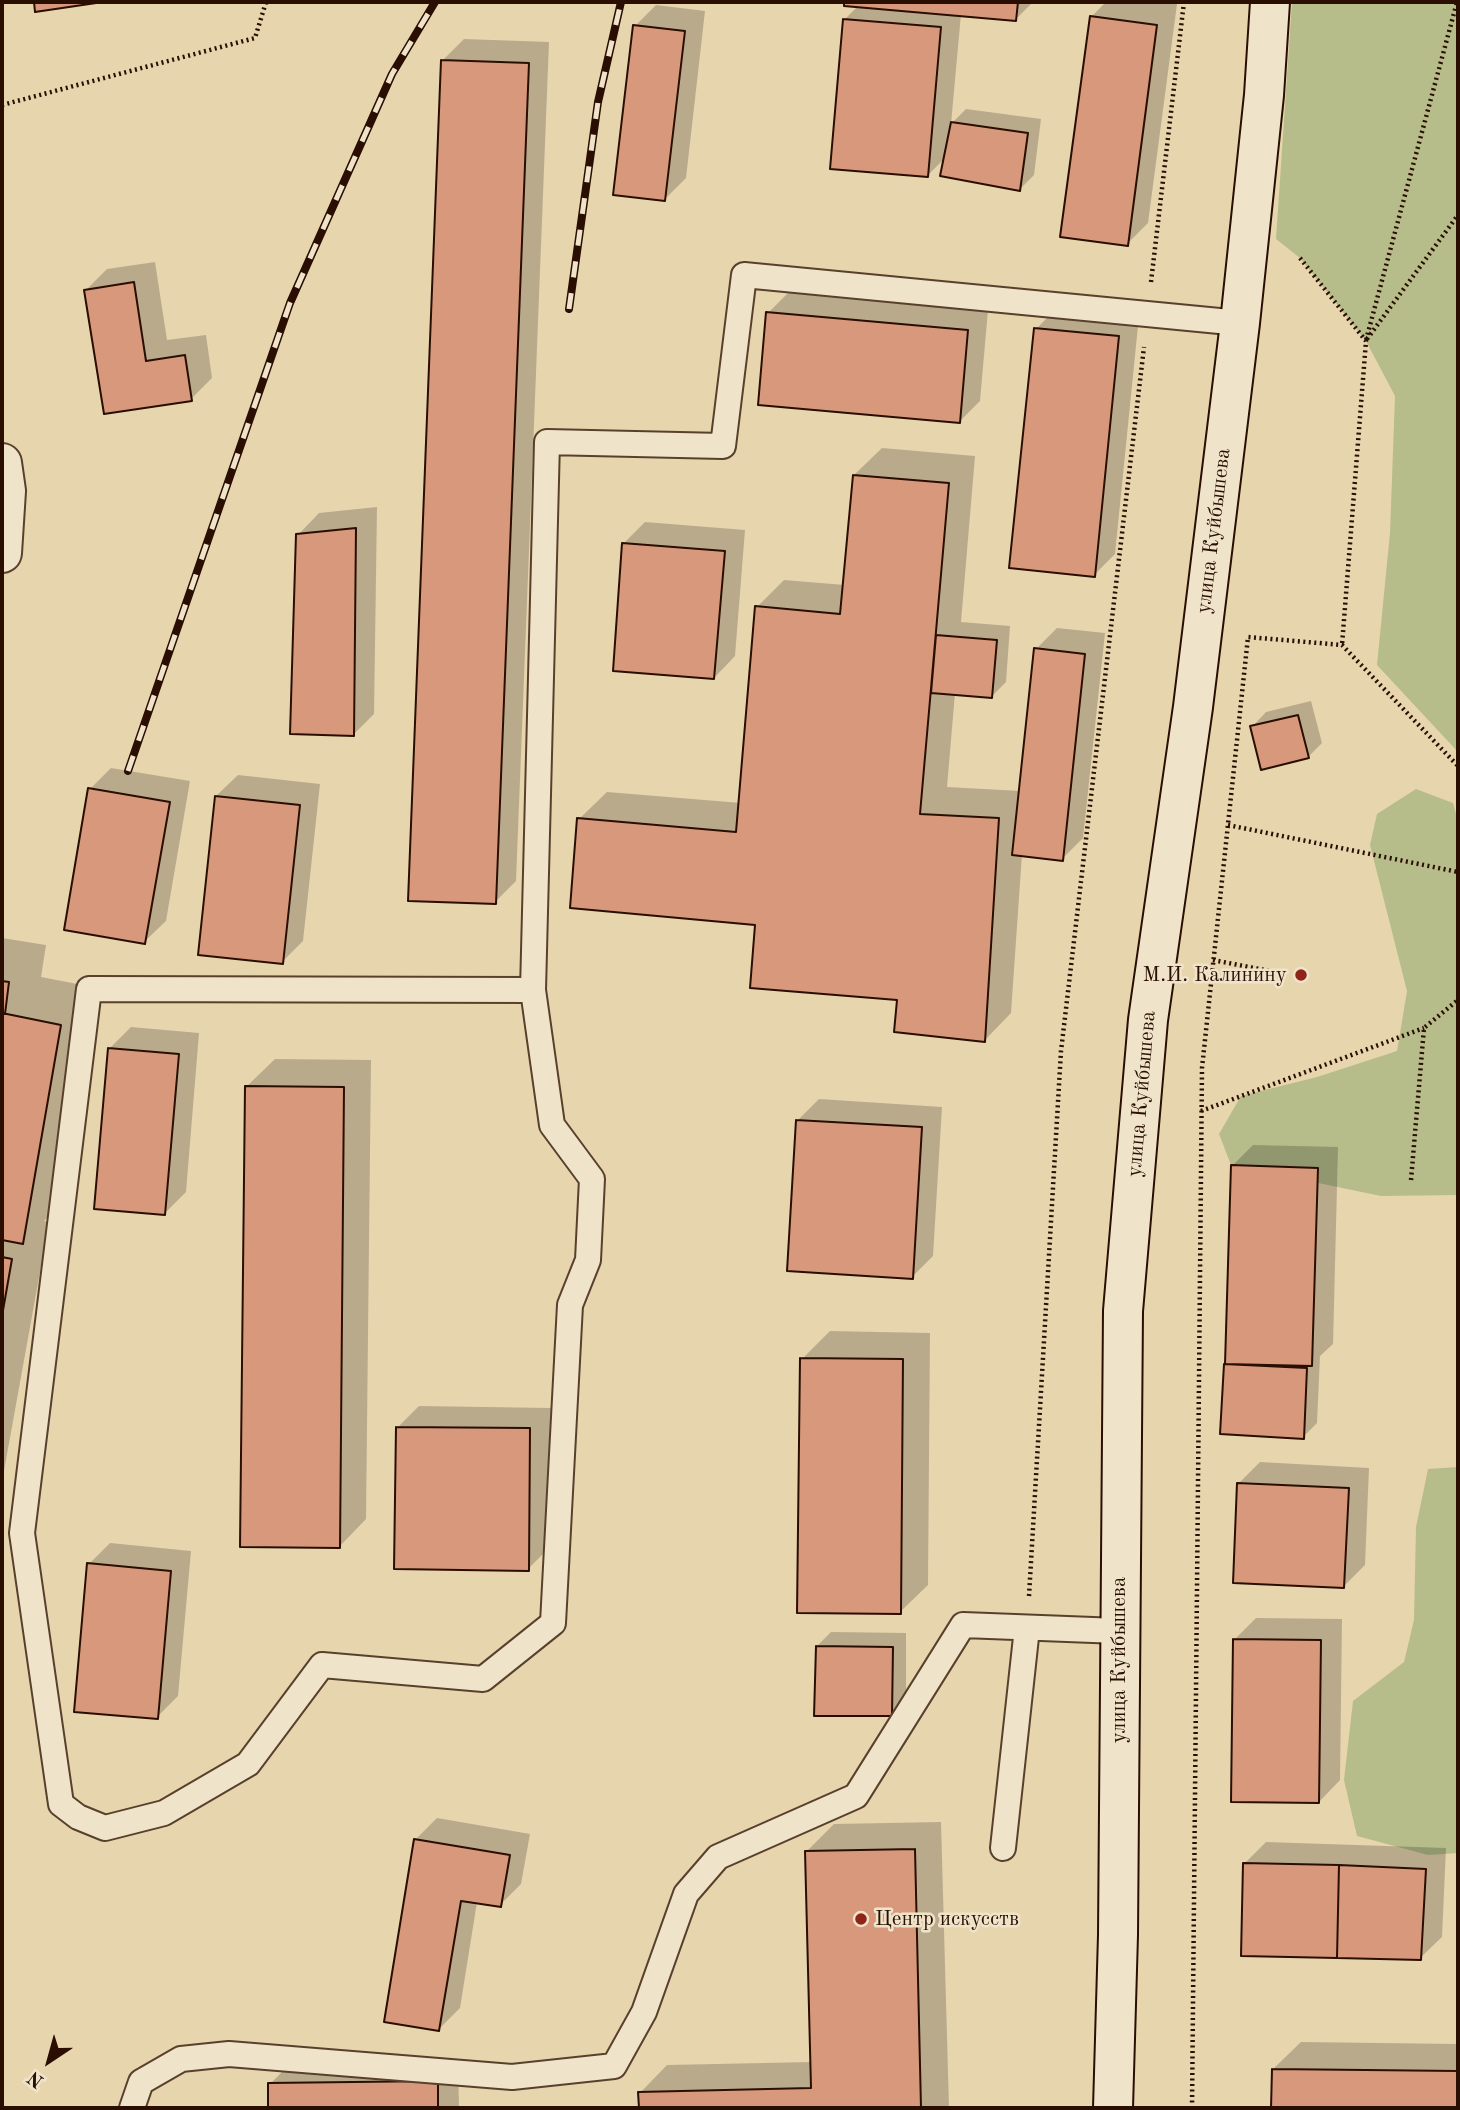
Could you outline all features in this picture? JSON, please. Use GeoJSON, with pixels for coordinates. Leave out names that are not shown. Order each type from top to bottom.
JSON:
{"type":"FeatureCollection","features":[{"type":"Feature","properties":{"kind":"main road","name":"улица Куйбышева"},"geometry":{"type":"LineString","coordinates":[[1113,2108],[1118,1935],[1123,1311],[1148,1020],[1193,707],[1240,323],[1265,94],[1270,2]]}},
{"type":"Feature","properties":{"kind":"main road"},"geometry":{"type":"LineString","coordinates":[[2,463],[6,491],[2,553]]}},
{"type":"Feature","properties":{"kind":"lane"},"geometry":{"type":"LineString","coordinates":[[533,990],[89,989],[22,1533],[61,1804],[78,1817],[105,1828],[164,1813],[248,1764],[322,1665],[483,1679],[553,1623],[570,1305],[588,1261],[592,1180],[552,1125],[533,990],[547,442],[723,446],[744,275],[1240,323]]}},
{"type":"Feature","properties":{"kind":"lane"},"geometry":{"type":"LineString","coordinates":[[132,2108],[141,2081],[181,2059],[229,2054],[512,2077],[614,2066],[644,2012],[686,1894],[718,1857],[856,1796],[963,1625],[1119,1631]]}},
{"type":"Feature","properties":{"kind":"lane"},"geometry":{"type":"LineString","coordinates":[[1003,1848],[1027,1628]]}},
{"type":"Feature","properties":{"kind":"path"},"geometry":{"type":"LineString","coordinates":[[2,105],[255,38],[266,2]]}},
{"type":"Feature","properties":{"kind":"path"},"geometry":{"type":"LineString","coordinates":[[1027,1628],[1061,1051],[1184,2]]}},
{"type":"Feature","properties":{"kind":"path"},"geometry":{"type":"LineString","coordinates":[[1342,645],[1366,341],[1455,20],[1457,2]]}},
{"type":"Feature","properties":{"kind":"path"},"geometry":{"type":"LineString","coordinates":[[1366,341],[1458,215]]}},
{"type":"Feature","properties":{"kind":"path"},"geometry":{"type":"LineString","coordinates":[[1300,258],[1366,341]]}},
{"type":"Feature","properties":{"kind":"path"},"geometry":{"type":"LineString","coordinates":[[1192,2108],[1202,1068],[1248,637],[1342,645],[1458,766]]}},
{"type":"Feature","properties":{"kind":"path"},"geometry":{"type":"LineString","coordinates":[[1228,825],[1458,872]]}},
{"type":"Feature","properties":{"kind":"path"},"geometry":{"type":"LineString","coordinates":[[1213,960],[1285,974]]}},
{"type":"Feature","properties":{"kind":"path"},"geometry":{"type":"LineString","coordinates":[[1201,1111],[1424,1028],[1458,1000]]}},
{"type":"Feature","properties":{"kind":"path"},"geometry":{"type":"LineString","coordinates":[[1411,1180],[1424,1028]]}},
{"type":"Feature","properties":{"kind":"green space"},"geometry":{"type":"Polygon","coordinates":[[[1292,2],[1458,2],[1458,752],[1377,665],[1390,533],[1395,396],[1366,341],[1300,258],[1276,239],[1292,2]]]}},
{"type":"Feature","properties":{"kind":"green space"},"geometry":{"type":"Polygon","coordinates":[[[1416,789],[1453,803],[1458,821],[1458,1195],[1381,1196],[1231,1165],[1219,1134],[1241,1096],[1317,1077],[1397,1051],[1407,991],[1370,845],[1377,814],[1416,789]]]}},
{"type":"Feature","properties":{"kind":"green space"},"geometry":{"type":"Polygon","coordinates":[[[1458,1467],[1458,1853],[1428,1855],[1357,1836],[1344,1780],[1353,1701],[1404,1662],[1414,1620],[1416,1527],[1428,1469],[1458,1467]]]}},
{"type":"Feature","properties":{"kind":"building"},"geometry":{"type":"Polygon","coordinates":[[[34,2],[103,2],[35,12],[34,2]]]}},
{"type":"Feature","properties":{"kind":"building"},"geometry":{"type":"Polygon","coordinates":[[[844,2],[1018,2],[1016,21],[844,6],[844,2]]]}},
{"type":"Feature","properties":{"kind":"building"},"geometry":{"type":"Polygon","coordinates":[[[1090,16],[1157,25],[1128,246],[1060,237],[1090,16]]]}},
{"type":"Feature","properties":{"kind":"building"},"geometry":{"type":"Polygon","coordinates":[[[843,19],[941,27],[928,177],[830,169],[843,19]]]}},
{"type":"Feature","properties":{"kind":"building"},"geometry":{"type":"Polygon","coordinates":[[[633,25],[685,31],[665,201],[613,195],[633,25]]]}},
{"type":"Feature","properties":{"kind":"building"},"geometry":{"type":"Polygon","coordinates":[[[441,60],[529,63],[496,904],[408,901],[441,60]]]}},
{"type":"Feature","properties":{"kind":"building"},"geometry":{"type":"Polygon","coordinates":[[[951,122],[1028,133],[1020,191],[940,176],[951,122]]]}},
{"type":"Feature","properties":{"kind":"building"},"geometry":{"type":"Polygon","coordinates":[[[134,282],[146,361],[185,355],[192,401],[104,414],[84,290],[134,282]]]}},
{"type":"Feature","properties":{"kind":"building"},"geometry":{"type":"Polygon","coordinates":[[[766,312],[968,330],[960,423],[758,405],[766,312]]]}},
{"type":"Feature","properties":{"kind":"building"},"geometry":{"type":"Polygon","coordinates":[[[1034,328],[1119,336],[1095,577],[1009,568],[1034,328]]]}},
{"type":"Feature","properties":{"kind":"building"},"geometry":{"type":"Polygon","coordinates":[[[853,475],[949,483],[920,814],[999,818],[985,1042],[894,1032],[897,1000],[750,988],[755,925],[570,908],[577,818],[736,832],[755,606],[840,614],[853,475]]]}},
{"type":"Feature","properties":{"kind":"building"},"geometry":{"type":"Polygon","coordinates":[[[356,528],[354,736],[290,734],[296,534],[356,528]]]}},
{"type":"Feature","properties":{"kind":"building"},"geometry":{"type":"Polygon","coordinates":[[[622,543],[725,551],[714,679],[613,671],[622,543]]]}},
{"type":"Feature","properties":{"kind":"building"},"geometry":{"type":"Polygon","coordinates":[[[936,635],[997,640],[992,698],[931,693],[936,635]]]}},
{"type":"Feature","properties":{"kind":"building"},"geometry":{"type":"Polygon","coordinates":[[[1034,648],[1085,654],[1063,861],[1012,855],[1034,648]]]}},
{"type":"Feature","properties":{"kind":"building"},"geometry":{"type":"Polygon","coordinates":[[[1298,715],[1309,758],[1261,770],[1250,726],[1298,715]]]}},
{"type":"Feature","properties":{"kind":"building"},"geometry":{"type":"Polygon","coordinates":[[[88,788],[170,802],[145,944],[64,930],[88,788]]]}},
{"type":"Feature","properties":{"kind":"building"},"geometry":{"type":"Polygon","coordinates":[[[215,796],[300,805],[283,964],[198,955],[215,796]]]}},
{"type":"Feature","properties":{"kind":"building"},"geometry":{"type":"Polygon","coordinates":[[[2,981],[9,982],[5,1014],[2,1013],[2,981]]]}},
{"type":"Feature","properties":{"kind":"building"},"geometry":{"type":"Polygon","coordinates":[[[2,1013],[61,1025],[23,1244],[2,1240],[2,1013]]]}},
{"type":"Feature","properties":{"kind":"building"},"geometry":{"type":"Polygon","coordinates":[[[108,1048],[179,1054],[165,1215],[94,1209],[108,1048]]]}},
{"type":"Feature","properties":{"kind":"building"},"geometry":{"type":"Polygon","coordinates":[[[245,1086],[344,1087],[340,1548],[240,1547],[245,1086]]]}},
{"type":"Feature","properties":{"kind":"building"},"geometry":{"type":"Polygon","coordinates":[[[796,1120],[922,1127],[913,1279],[787,1271],[796,1120]]]}},
{"type":"Feature","properties":{"kind":"building"},"geometry":{"type":"Polygon","coordinates":[[[1231,1165],[1318,1168],[1312,1366],[1225,1364],[1231,1165]]]}},
{"type":"Feature","properties":{"kind":"building"},"geometry":{"type":"Polygon","coordinates":[[[2,1257],[12,1259],[2,1316],[2,1257]]]}},
{"type":"Feature","properties":{"kind":"building"},"geometry":{"type":"Polygon","coordinates":[[[800,1358],[903,1359],[901,1614],[797,1613],[800,1358]]]}},
{"type":"Feature","properties":{"kind":"building"},"geometry":{"type":"Polygon","coordinates":[[[1224,1364],[1307,1368],[1304,1439],[1220,1434],[1224,1364]]]}},
{"type":"Feature","properties":{"kind":"building"},"geometry":{"type":"Polygon","coordinates":[[[396,1427],[530,1428],[529,1571],[394,1569],[396,1427]]]}},
{"type":"Feature","properties":{"kind":"building"},"geometry":{"type":"Polygon","coordinates":[[[1237,1483],[1349,1488],[1344,1588],[1233,1583],[1237,1483]]]}},
{"type":"Feature","properties":{"kind":"building"},"geometry":{"type":"Polygon","coordinates":[[[87,1563],[171,1571],[158,1719],[74,1712],[87,1563]]]}},
{"type":"Feature","properties":{"kind":"building"},"geometry":{"type":"Polygon","coordinates":[[[1233,1639],[1321,1640],[1319,1803],[1231,1802],[1233,1639]]]}},
{"type":"Feature","properties":{"kind":"building"},"geometry":{"type":"Polygon","coordinates":[[[816,1646],[893,1647],[892,1716],[814,1716],[816,1646]]]}},
{"type":"Feature","properties":{"kind":"building"},"geometry":{"type":"Polygon","coordinates":[[[414,1839],[510,1855],[501,1907],[461,1901],[439,2031],[384,2022],[414,1839]]]}},
{"type":"Feature","properties":{"kind":"building","name":"Центр искусств"},"geometry":{"type":"Polygon","coordinates":[[[915,1849],[921,2108],[639,2108],[638,2092],[811,2088],[805,1851],[915,1849]]]}},
{"type":"Feature","properties":{"kind":"building"},"geometry":{"type":"Polygon","coordinates":[[[1243,1863],[1339,1865],[1337,1958],[1241,1956],[1243,1863]]]}},
{"type":"Feature","properties":{"kind":"building"},"geometry":{"type":"Polygon","coordinates":[[[1339,1865],[1426,1869],[1421,1960],[1337,1958],[1339,1865]]]}},
{"type":"Feature","properties":{"kind":"building"},"geometry":{"type":"Polygon","coordinates":[[[1272,2069],[1458,2071],[1458,2108],[1271,2108],[1272,2069]]]}},
{"type":"Feature","properties":{"kind":"building"},"geometry":{"type":"Polygon","coordinates":[[[438,2081],[438,2108],[268,2108],[268,2083],[438,2081]]]}},
{"type":"Feature","properties":{"kind":"railway"},"geometry":{"type":"LineString","coordinates":[[128,771],[290,303],[392,74],[435,2]]}},
{"type":"Feature","properties":{"kind":"railway"},"geometry":{"type":"LineString","coordinates":[[569,309],[598,102],[621,2]]}},
{"type":"Feature","properties":{"kind":"place","name":"М.И. Калинину"},"geometry":{"type":"Point","coordinates":[1301,975]}},
{"type":"Feature","properties":{"kind":"place","name":"Центр искусств"},"geometry":{"type":"Point","coordinates":[861,1919]}}]}
